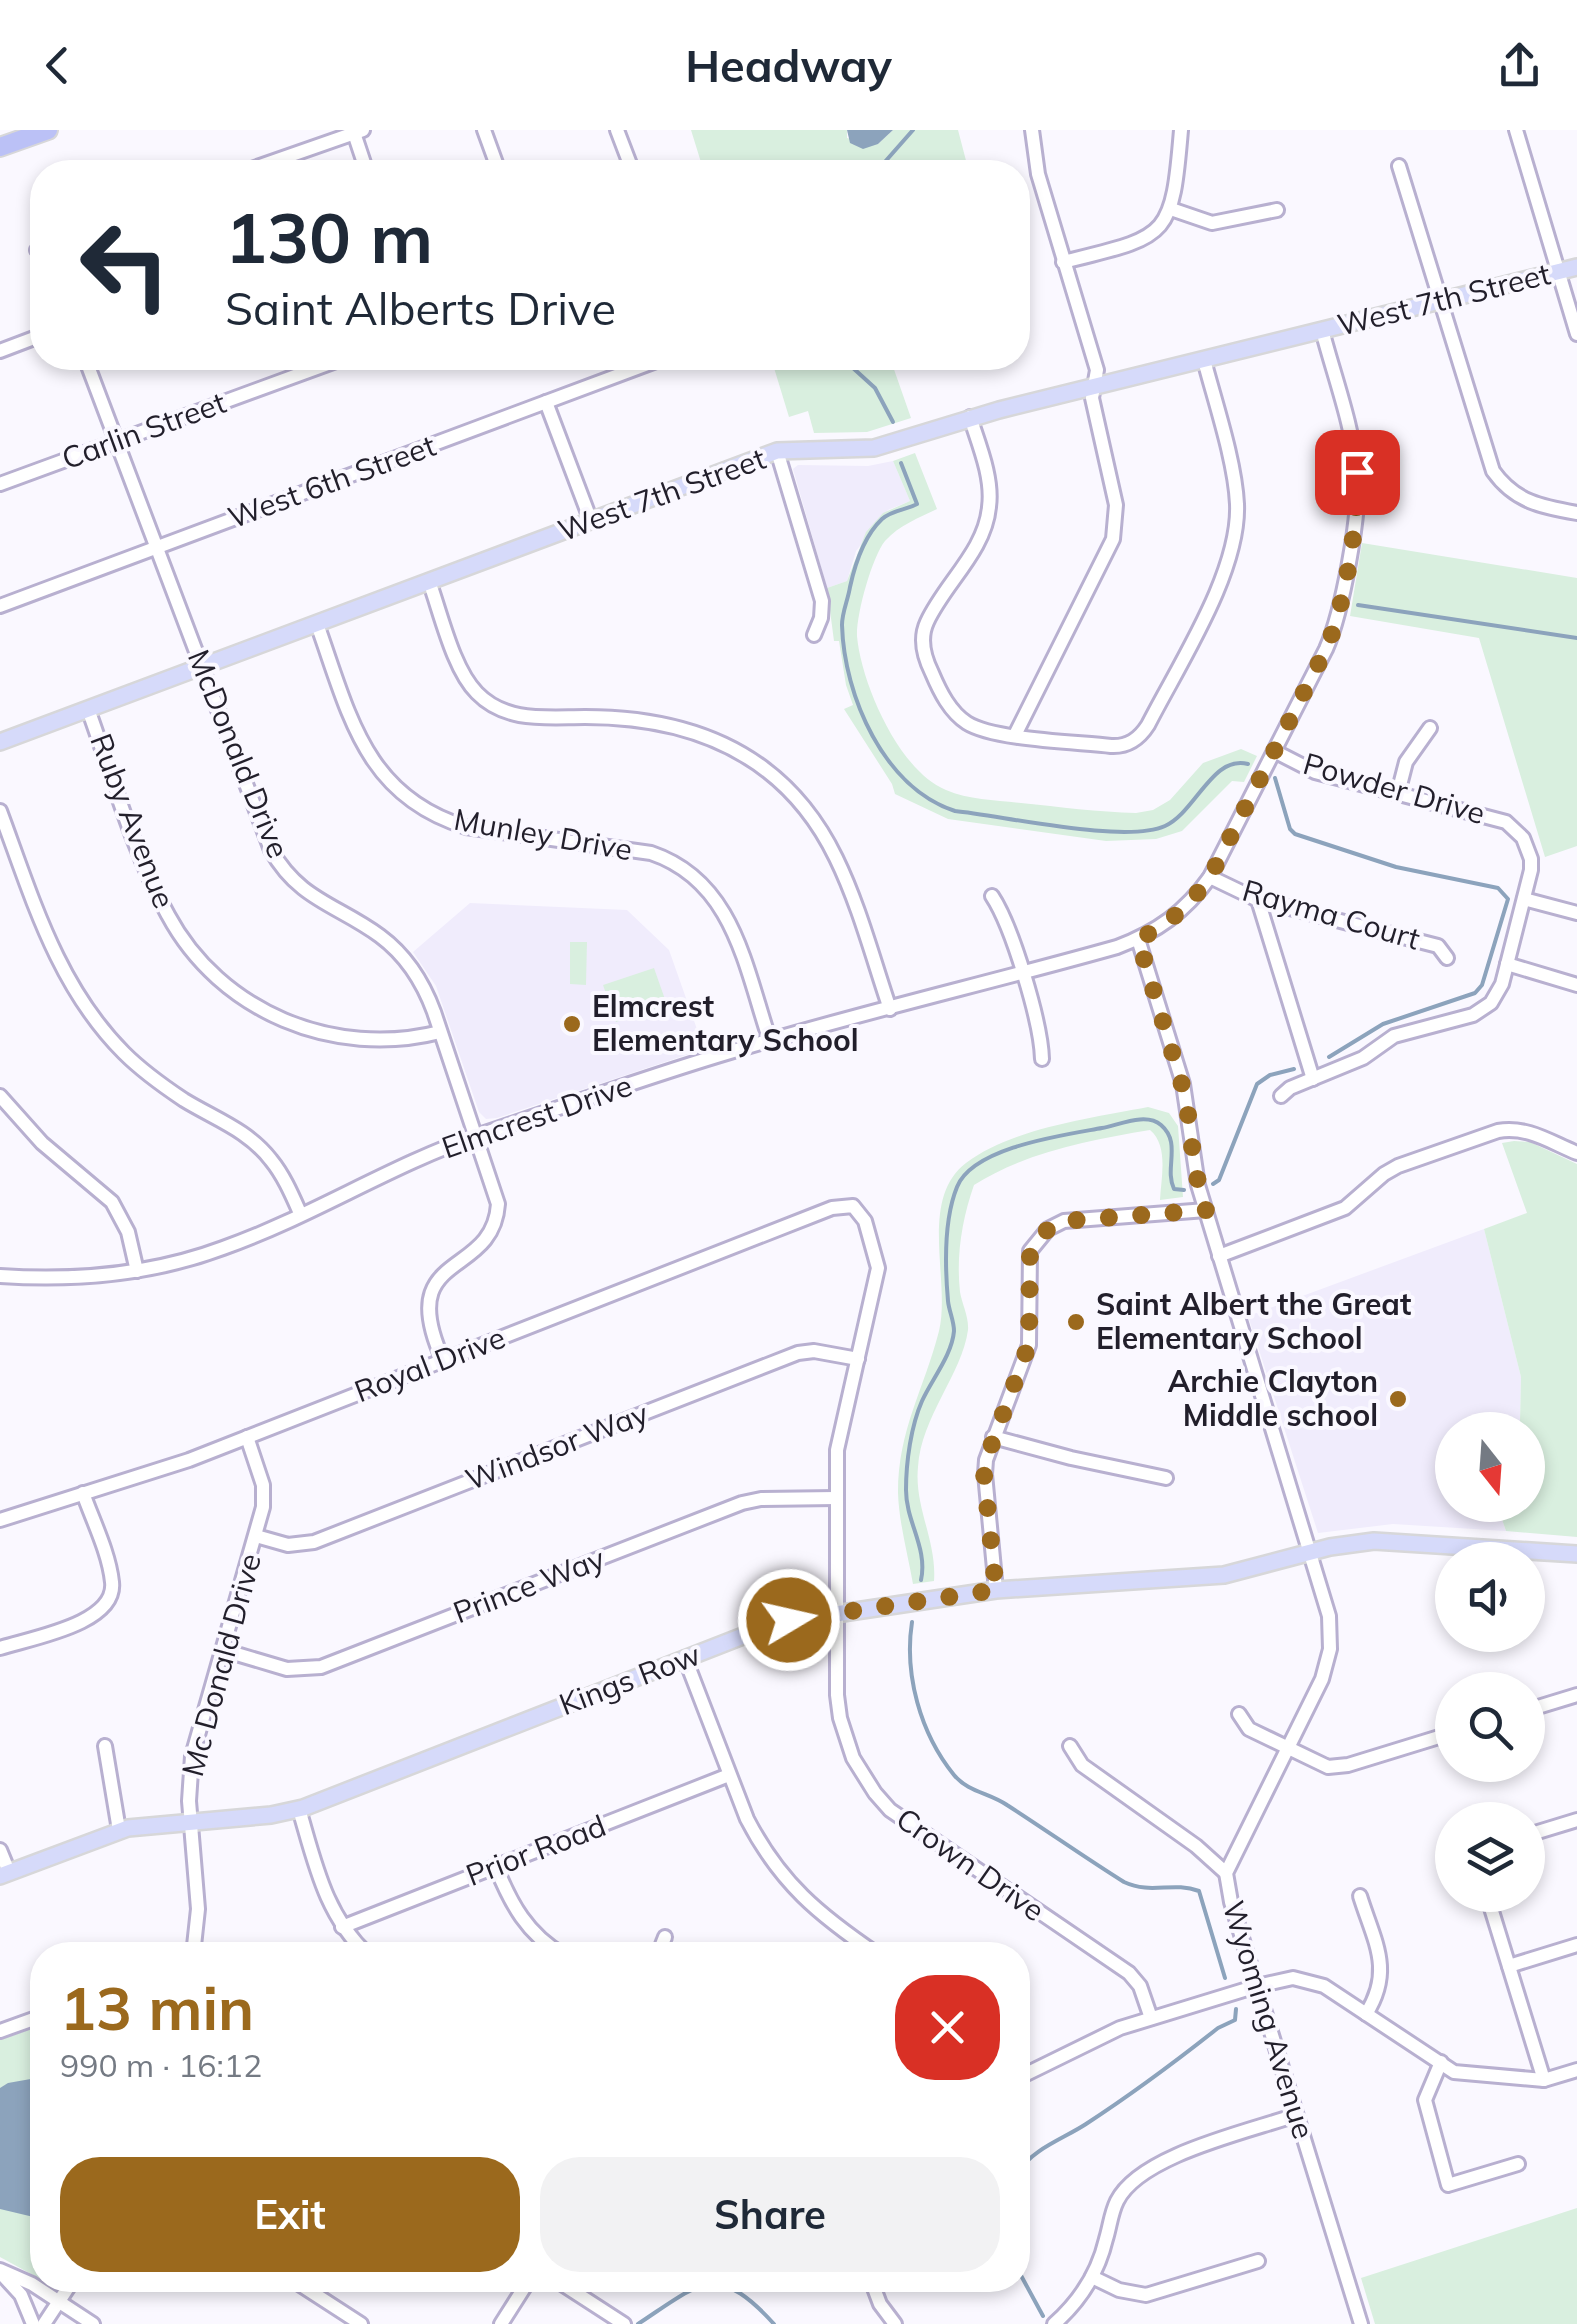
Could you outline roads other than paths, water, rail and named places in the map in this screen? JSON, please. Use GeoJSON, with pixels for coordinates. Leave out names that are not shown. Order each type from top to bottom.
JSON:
{"type":"FeatureCollection","features":[{"type":"Feature","properties":{"kind":"highway"},"geometry":{"type":"LineString","coordinates":[[0,147],[48,130]]}},
{"type":"Feature","properties":{"kind":"main road","name":"West 7th Street"},"geometry":{"type":"LineString","coordinates":[[0,742],[778,451],[874,448],[970,417],[1577,268]]}},
{"type":"Feature","properties":{"kind":"main road","name":"Kings Row"},"geometry":{"type":"LineString","coordinates":[[4,1874],[119,1830],[299,1809],[774,1624],[996,1590],[1224,1575],[1348,1544],[1388,1540],[1577,1554]]}},
{"type":"Feature","properties":{"kind":"street"},"geometry":{"type":"LineString","coordinates":[[484,130],[495,160]]}},
{"type":"Feature","properties":{"kind":"street"},"geometry":{"type":"LineString","coordinates":[[617,130],[628,160]]}},
{"type":"Feature","properties":{"kind":"street"},"geometry":{"type":"LineString","coordinates":[[1015,734],[1116,528],[1116,505],[1093,404],[1097,370],[1038,174],[1032,130]]}},
{"type":"Feature","properties":{"kind":"street"},"geometry":{"type":"LineString","coordinates":[[1063,262],[1144,239],[1163,222],[1176,188],[1181,130]]}},
{"type":"Feature","properties":{"kind":"street"},"geometry":{"type":"LineString","coordinates":[[1516,130],[1577,334]]}},
{"type":"Feature","properties":{"kind":"street"},"geometry":{"type":"LineString","coordinates":[[277,160],[358,132],[365,160]]}},
{"type":"Feature","properties":{"kind":"street"},"geometry":{"type":"LineString","coordinates":[[1399,166],[1493,471],[1512,493],[1526,501],[1577,513]]}},
{"type":"Feature","properties":{"kind":"street"},"geometry":{"type":"LineString","coordinates":[[1171,209],[1212,223],[1277,210]]}},
{"type":"Feature","properties":{"kind":"street"},"geometry":{"type":"LineString","coordinates":[[1138,939],[1184,909],[1210,877],[1333,632],[1357,498],[1355,462],[1322,330]]}},
{"type":"Feature","properties":{"kind":"street"},"geometry":{"type":"LineString","coordinates":[[0,351],[30,340]]}},
{"type":"Feature","properties":{"kind":"street"},"geometry":{"type":"LineString","coordinates":[[970,417],[989,486],[987,518],[976,544],[928,620],[923,644],[932,672],[957,715],[984,730],[1111,746],[1136,740],[1148,725],[1223,578],[1235,538],[1236,494],[1204,360]]}},
{"type":"Feature","properties":{"kind":"street","name":"McDonald Drive"},"geometry":{"type":"LineString","coordinates":[[90,370],[278,863],[301,889],[376,933],[401,955],[427,994],[496,1196],[497,1212],[492,1230],[484,1240],[444,1274],[430,1294],[427,1318],[442,1360]]}},
{"type":"Feature","properties":{"kind":"street","name":"Carlin Street"},"geometry":{"type":"LineString","coordinates":[[0,484],[312,370]]}},
{"type":"Feature","properties":{"kind":"street","name":"West 6th Street"},"geometry":{"type":"LineString","coordinates":[[0,606],[632,370]]}},
{"type":"Feature","properties":{"kind":"street"},"geometry":{"type":"LineString","coordinates":[[546,402],[592,521]]}},
{"type":"Feature","properties":{"kind":"street"},"geometry":{"type":"LineString","coordinates":[[778,451],[822,601],[821,618],[814,634]]}},
{"type":"Feature","properties":{"kind":"street"},"geometry":{"type":"LineString","coordinates":[[429,582],[462,672],[476,693],[494,707],[517,716],[627,717],[682,727],[739,752],[786,790],[809,816],[837,859],[890,1009]]}},
{"type":"Feature","properties":{"kind":"street","name":"Munley Drive"},"geometry":{"type":"LineString","coordinates":[[317,624],[364,749],[390,784],[413,802],[466,827],[651,854],[675,863],[706,886],[730,924],[770,1041]]}},
{"type":"Feature","properties":{"kind":"street","name":"Ruby Avenue"},"geometry":{"type":"LineString","coordinates":[[88,710],[160,900],[182,938],[213,974],[264,1011],[323,1034],[378,1041],[440,1032]]}},
{"type":"Feature","properties":{"kind":"street"},"geometry":{"type":"LineString","coordinates":[[1398,793],[1406,762],[1430,728]]}},
{"type":"Feature","properties":{"kind":"street","name":"Powder Drive"},"geometry":{"type":"LineString","coordinates":[[1274,751],[1315,772],[1496,818],[1516,830],[1531,859],[1498,994],[1483,1010],[1394,1036],[1363,1058],[1290,1088],[1281,1096]]}},
{"type":"Feature","properties":{"kind":"street"},"geometry":{"type":"LineString","coordinates":[[0,811],[50,944],[86,1008],[125,1054],[148,1074],[240,1131],[262,1150],[282,1175],[300,1214]]}},
{"type":"Feature","properties":{"kind":"street","name":"Rayma Court"},"geometry":{"type":"LineString","coordinates":[[1210,877],[1258,900],[1438,946],[1447,958]]}},
{"type":"Feature","properties":{"kind":"street"},"geometry":{"type":"LineString","coordinates":[[992,896],[1003,916],[1022,974],[1042,1059]]}},
{"type":"Feature","properties":{"kind":"street"},"geometry":{"type":"LineString","coordinates":[[1524,899],[1577,912]]}},
{"type":"Feature","properties":{"kind":"street"},"geometry":{"type":"LineString","coordinates":[[1258,900],[1313,1079]]}},
{"type":"Feature","properties":{"kind":"street","name":"Elmcrest Drive"},"geometry":{"type":"LineString","coordinates":[[0,1276],[57,1278],[137,1271],[226,1247],[414,1160],[476,1136],[770,1041],[1138,939]]}},
{"type":"Feature","properties":{"kind":"street","name":"Wyoming Avenue"},"geometry":{"type":"LineString","coordinates":[[1138,939],[1186,1098],[1195,1170],[1206,1210],[1329,1616],[1330,1649],[1322,1680],[1226,1874],[1360,2324]]}},
{"type":"Feature","properties":{"kind":"street"},"geometry":{"type":"LineString","coordinates":[[1507,964],[1577,985]]}},
{"type":"Feature","properties":{"kind":"street"},"geometry":{"type":"LineString","coordinates":[[0,1096],[42,1143],[112,1202],[128,1232],[137,1271]]}},
{"type":"Feature","properties":{"kind":"street"},"geometry":{"type":"LineString","coordinates":[[1219,1256],[1345,1208],[1398,1166],[1498,1131],[1533,1132],[1577,1153]]}},
{"type":"Feature","properties":{"kind":"street","name":"Royal Drive"},"geometry":{"type":"LineString","coordinates":[[0,1520],[247,1437],[832,1208],[857,1208]]}},
{"type":"Feature","properties":{"kind":"street","name":"Crown Drive"},"geometry":{"type":"LineString","coordinates":[[857,1208],[871,1235],[878,1268],[837,1450],[840,1718],[853,1758],[874,1793],[906,1824],[1129,1972],[1143,1993],[1151,2018]]}},
{"type":"Feature","properties":{"kind":"street"},"geometry":{"type":"LineString","coordinates":[[996,1590],[984,1474],[993,1437],[1029,1344],[1030,1251],[1041,1235],[1064,1221],[1206,1210]]}},
{"type":"Feature","properties":{"kind":"street","name":"Windsor Way"},"geometry":{"type":"LineString","coordinates":[[256,1536],[288,1545],[314,1542],[798,1352],[858,1359]]}},
{"type":"Feature","properties":{"kind":"street","name":"Mc Donald Drive"},"geometry":{"type":"LineString","coordinates":[[194,1942],[198,1909],[188,1783],[192,1756],[263,1507],[264,1485],[247,1437]]}},
{"type":"Feature","properties":{"kind":"street"},"geometry":{"type":"LineString","coordinates":[[993,1437],[1166,1478]]}},
{"type":"Feature","properties":{"kind":"street"},"geometry":{"type":"LineString","coordinates":[[0,1648],[92,1618],[108,1602],[112,1579],[84,1493]]}},
{"type":"Feature","properties":{"kind":"street","name":"Prince Way"},"geometry":{"type":"LineString","coordinates":[[223,1650],[288,1669],[321,1667],[742,1503],[836,1498]]}},
{"type":"Feature","properties":{"kind":"street"},"geometry":{"type":"LineString","coordinates":[[685,1658],[760,1844],[784,1877],[821,1915],[859,1942]]}},
{"type":"Feature","properties":{"kind":"street"},"geometry":{"type":"LineString","coordinates":[[1545,1705],[1577,1695]]}},
{"type":"Feature","properties":{"kind":"street"},"geometry":{"type":"LineString","coordinates":[[1239,1714],[1249,1729],[1318,1764],[1339,1767],[1435,1738]]}},
{"type":"Feature","properties":{"kind":"street"},"geometry":{"type":"LineString","coordinates":[[105,1746],[119,1830]]}},
{"type":"Feature","properties":{"kind":"street"},"geometry":{"type":"LineString","coordinates":[[1070,1746],[1082,1765],[1196,1846],[1226,1874]]}},
{"type":"Feature","properties":{"kind":"street","name":"Prior Road"},"geometry":{"type":"LineString","coordinates":[[342,1927],[730,1775]]}},
{"type":"Feature","properties":{"kind":"street"},"geometry":{"type":"LineString","coordinates":[[299,1809],[324,1892],[342,1927],[356,1942]]}},
{"type":"Feature","properties":{"kind":"street"},"geometry":{"type":"LineString","coordinates":[[1545,1830],[1577,1820]]}},
{"type":"Feature","properties":{"kind":"street"},"geometry":{"type":"LineString","coordinates":[[0,1850],[4,1874]]}},
{"type":"Feature","properties":{"kind":"street"},"geometry":{"type":"LineString","coordinates":[[496,1867],[518,1916],[544,1942]]}},
{"type":"Feature","properties":{"kind":"street"},"geometry":{"type":"LineString","coordinates":[[1360,1896],[1382,1974],[1377,1997],[1366,2014]]}},
{"type":"Feature","properties":{"kind":"street"},"geometry":{"type":"LineString","coordinates":[[1492,1912],[1544,2080]]}},
{"type":"Feature","properties":{"kind":"street"},"geometry":{"type":"LineString","coordinates":[[663,1942],[665,1937]]}},
{"type":"Feature","properties":{"kind":"street"},"geometry":{"type":"LineString","coordinates":[[1509,1966],[1577,1945]]}},
{"type":"Feature","properties":{"kind":"street"},"geometry":{"type":"LineString","coordinates":[[1030,2072],[1098,2036],[1151,2018],[1257,1986],[1305,1979],[1324,1986],[1465,2075],[1544,2080],[1577,2070]]}},
{"type":"Feature","properties":{"kind":"street"},"geometry":{"type":"LineString","coordinates":[[0,2031],[30,2020]]}},
{"type":"Feature","properties":{"kind":"street"},"geometry":{"type":"LineString","coordinates":[[1441,2062],[1424,2100],[1448,2185],[1518,2164]]}},
{"type":"Feature","properties":{"kind":"street"},"geometry":{"type":"LineString","coordinates":[[1054,2324],[1077,2301],[1092,2276],[1118,2200],[1135,2177],[1159,2162],[1296,2115]]}},
{"type":"Feature","properties":{"kind":"street"},"geometry":{"type":"LineString","coordinates":[[1092,2276],[1118,2290],[1146,2296],[1258,2261]]}},
{"type":"Feature","properties":{"kind":"street"},"geometry":{"type":"LineString","coordinates":[[0,2271],[30,2284]]}},
{"type":"Feature","properties":{"kind":"street"},"geometry":{"type":"LineString","coordinates":[[0,2271],[20,2295],[33,2324]]}},
{"type":"Feature","properties":{"kind":"street"},"geometry":{"type":"LineString","coordinates":[[42,2292],[93,2324]]}},
{"type":"Feature","properties":{"kind":"street"},"geometry":{"type":"LineString","coordinates":[[44,2324],[66,2292]]}},
{"type":"Feature","properties":{"kind":"street"},"geometry":{"type":"LineString","coordinates":[[312,2292],[361,2324]]}},
{"type":"Feature","properties":{"kind":"street"},"geometry":{"type":"LineString","coordinates":[[500,2324],[521,2292]]}},
{"type":"Feature","properties":{"kind":"street"},"geometry":{"type":"LineString","coordinates":[[575,2292],[624,2324]]}},
{"type":"Feature","properties":{"kind":"street"},"geometry":{"type":"LineString","coordinates":[[876,2292],[895,2324]]}},
{"type":"Feature","properties":{"kind":"water"},"geometry":{"type":"Polygon","coordinates":[[[847,130],[893,130],[878,144],[863,149],[850,143],[847,130]]]}},
{"type":"Feature","properties":{"kind":"water"},"geometry":{"type":"Polygon","coordinates":[[[30,2079],[30,2216],[0,2209],[0,2088],[30,2079]]]}},
{"type":"Feature","properties":{"kind":"waterway"},"geometry":{"type":"LineString","coordinates":[[887,160],[913,130]]}},
{"type":"Feature","properties":{"kind":"waterway"},"geometry":{"type":"LineString","coordinates":[[855,370],[875,388],[893,422]]}},
{"type":"Feature","properties":{"kind":"waterway"},"geometry":{"type":"LineString","coordinates":[[901,463],[917,504],[886,516],[870,534],[855,569],[842,625],[860,709],[889,761],[908,782],[955,811],[1063,827],[1147,831],[1176,819],[1224,768],[1248,764]]}},
{"type":"Feature","properties":{"kind":"waterway"},"geometry":{"type":"LineString","coordinates":[[1358,605],[1577,638]]}},
{"type":"Feature","properties":{"kind":"waterway"},"geometry":{"type":"LineString","coordinates":[[1275,778],[1290,829],[1295,834],[1396,867],[1498,888],[1508,899],[1482,985],[1475,993],[1383,1024],[1329,1057]]}},
{"type":"Feature","properties":{"kind":"waterway"},"geometry":{"type":"LineString","coordinates":[[1213,1184],[1219,1180],[1257,1084],[1270,1075],[1294,1069]]}},
{"type":"Feature","properties":{"kind":"waterway"},"geometry":{"type":"LineString","coordinates":[[921,1580],[922,1557],[907,1502],[907,1468],[918,1411],[952,1340],[946,1243],[957,1187],[966,1173],[1021,1145],[1140,1119],[1155,1121],[1167,1132],[1172,1148],[1171,1181],[1174,1189],[1184,1190]]}},
{"type":"Feature","properties":{"kind":"waterway"},"geometry":{"type":"LineString","coordinates":[[912,1622],[910,1662],[917,1702],[932,1741],[954,1775],[1124,1882],[1199,1891],[1225,1978]]}},
{"type":"Feature","properties":{"kind":"waterway"},"geometry":{"type":"LineString","coordinates":[[1030,2159],[1235,2020],[1236,2009]]}},
{"type":"Feature","properties":{"kind":"waterway"},"geometry":{"type":"LineString","coordinates":[[638,2324],[689,2292]]}},
{"type":"Feature","properties":{"kind":"waterway"},"geometry":{"type":"LineString","coordinates":[[738,2292],[774,2324]]}},
{"type":"Feature","properties":{"kind":"waterway"},"geometry":{"type":"LineString","coordinates":[[1030,2292],[1043,2316]]}},
{"type":"Feature","properties":{"kind":"place","name":"Elmcrest Elementary School"},"geometry":{"type":"Point","coordinates":[572,1024]}},
{"type":"Feature","properties":{"kind":"place","name":"Saint Albert the Great Elementary School"},"geometry":{"type":"Point","coordinates":[1076,1322]}},
{"type":"Feature","properties":{"kind":"place","name":"Archie Clayton Middle school"},"geometry":{"type":"Point","coordinates":[1398,1399]}}]}
